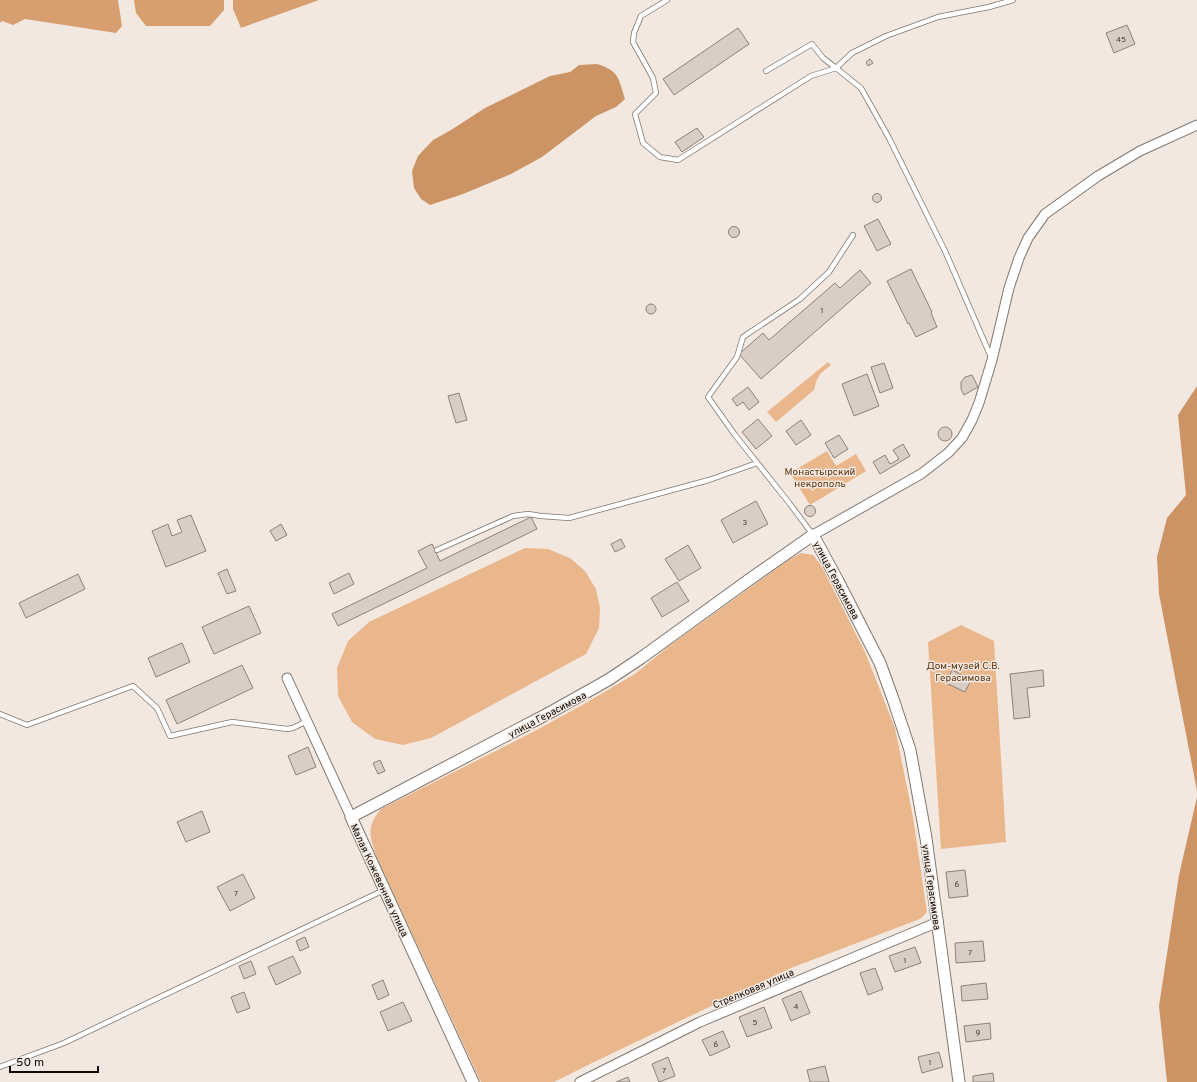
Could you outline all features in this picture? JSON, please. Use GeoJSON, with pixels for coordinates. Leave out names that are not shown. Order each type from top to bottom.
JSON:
{"type":"FeatureCollection","features":[{"type":"Feature","properties":{"kind":"street"},"geometry":{"type":"LineString","coordinates":[[813,535],[921,474],[948,453],[962,438],[979,403],[992,360],[1009,288],[1019,258],[1028,238],[1045,214],[1098,176],[1134,154],[1197,125]]}},
{"type":"Feature","properties":{"kind":"street","name":"улица Герасимова"},"geometry":{"type":"LineString","coordinates":[[351,817],[608,680],[813,535],[871,645],[888,683],[913,763],[926,838],[959,1082]]}},
{"type":"Feature","properties":{"kind":"street","name":"Малая Кожевенная улица"},"geometry":{"type":"LineString","coordinates":[[287,678],[473,1082]]}},
{"type":"Feature","properties":{"kind":"street","name":"Стрелковая улица"},"geometry":{"type":"LineString","coordinates":[[580,1082],[700,1022],[938,922]]}},
{"type":"Feature","properties":{"kind":"lane"},"geometry":{"type":"LineString","coordinates":[[667,0],[641,16],[634,33],[633,42],[654,78],[656,93],[635,114],[643,143],[660,157],[678,160],[811,76],[836,68],[852,53],[886,36],[938,17],[1013,0]]}},
{"type":"Feature","properties":{"kind":"lane"},"geometry":{"type":"LineString","coordinates":[[766,71],[812,44],[823,58],[861,88],[889,138],[945,251],[992,360]]}},
{"type":"Feature","properties":{"kind":"lane"},"geometry":{"type":"LineString","coordinates":[[813,535],[708,398],[737,357],[743,337],[800,299],[829,272],[853,235]]}},
{"type":"Feature","properties":{"kind":"lane"},"geometry":{"type":"LineString","coordinates":[[437,550],[513,516],[528,514],[569,518],[709,480],[757,463]]}},
{"type":"Feature","properties":{"kind":"lane"},"geometry":{"type":"LineString","coordinates":[[0,714],[28,725],[133,686],[157,708],[170,736],[232,722],[287,729],[293,728],[307,721]]}},
{"type":"Feature","properties":{"kind":"lane"},"geometry":{"type":"LineString","coordinates":[[0,1067],[64,1043],[384,890]]}},
{"type":"Feature","properties":{"kind":"green space"},"geometry":{"type":"Polygon","coordinates":[[[828,362],[831,365],[821,373],[817,379],[814,390],[776,422],[767,412],[828,362]]]}},
{"type":"Feature","properties":{"kind":"green space","name":"Монастырский некрополь"},"geometry":{"type":"Polygon","coordinates":[[[827,451],[836,466],[856,454],[866,471],[810,505],[790,473],[827,451]]]}},
{"type":"Feature","properties":{"kind":"green space"},"geometry":{"type":"Polygon","coordinates":[[[525,548],[548,549],[570,558],[585,571],[596,589],[600,608],[599,628],[586,654],[431,738],[403,745],[375,739],[352,722],[338,696],[337,668],[348,641],[369,622],[525,548]]]}},
{"type":"Feature","properties":{"kind":"green space"},"geometry":{"type":"Polygon","coordinates":[[[801,553],[813,555],[821,565],[865,652],[895,728],[913,817],[927,912],[920,919],[791,968],[554,1082],[481,1082],[376,856],[372,843],[371,827],[376,815],[381,809],[533,732],[635,674],[668,647],[787,561],[801,553]]]}},
{"type":"Feature","properties":{"kind":"green space","name":"Дом-музей С.В. Герасимова"},"geometry":{"type":"Polygon","coordinates":[[[961,625],[994,641],[1006,842],[941,849],[928,642],[961,625]]]}},
{"type":"Feature","properties":{"kind":"shaded area"},"geometry":{"type":"Polygon","coordinates":[[[0,0],[118,0],[122,26],[116,33],[25,19],[13,25],[2,21],[0,23],[0,0]]]}},
{"type":"Feature","properties":{"kind":"shaded area"},"geometry":{"type":"Polygon","coordinates":[[[134,0],[224,0],[224,10],[210,26],[146,26],[136,13],[134,0]]]}},
{"type":"Feature","properties":{"kind":"shaded area"},"geometry":{"type":"Polygon","coordinates":[[[233,0],[319,0],[241,28],[233,9],[233,0]]]}},
{"type":"Feature","properties":{"kind":"shaded area"},"geometry":{"type":"Polygon","coordinates":[[[597,64],[610,69],[619,80],[625,99],[616,107],[596,116],[542,157],[511,174],[463,194],[430,205],[421,199],[414,188],[412,171],[418,156],[433,140],[485,108],[550,76],[570,72],[579,65],[597,64]]]}},
{"type":"Feature","properties":{"kind":"shaded area"},"geometry":{"type":"Polygon","coordinates":[[[1197,386],[1197,791],[1159,594],[1157,557],[1167,518],[1186,495],[1178,415],[1197,386]]]}},
{"type":"Feature","properties":{"kind":"shaded area"},"geometry":{"type":"Polygon","coordinates":[[[1197,797],[1197,1082],[1167,1082],[1159,1006],[1179,875],[1197,797]]]}},
{"type":"Feature","properties":{"kind":"building"},"geometry":{"type":"Polygon","coordinates":[[[1127,25],[1135,44],[1114,53],[1106,33],[1127,25]]]}},
{"type":"Feature","properties":{"kind":"building"},"geometry":{"type":"Polygon","coordinates":[[[738,28],[749,44],[674,95],[663,79],[738,28]]]}},
{"type":"Feature","properties":{"kind":"building"},"geometry":{"type":"Polygon","coordinates":[[[870,59],[873,63],[868,66],[866,62],[870,59]]]}},
{"type":"Feature","properties":{"kind":"building"},"geometry":{"type":"Polygon","coordinates":[[[697,128],[704,137],[682,152],[675,142],[697,128]]]}},
{"type":"Feature","properties":{"kind":"building"},"geometry":{"type":"Polygon","coordinates":[[[877,193],[882,198],[877,203],[872,198],[877,193]]]}},
{"type":"Feature","properties":{"kind":"building"},"geometry":{"type":"Polygon","coordinates":[[[878,219],[891,244],[877,251],[864,226],[878,219]]]}},
{"type":"Feature","properties":{"kind":"building"},"geometry":{"type":"Polygon","coordinates":[[[734,226],[738,228],[740,232],[738,236],[734,238],[730,236],[728,232],[730,228],[734,226]]]}},
{"type":"Feature","properties":{"kind":"building"},"geometry":{"type":"Polygon","coordinates":[[[911,269],[932,312],[931,313],[937,327],[916,337],[887,281],[911,269]]]}},
{"type":"Feature","properties":{"kind":"building"},"geometry":{"type":"Polygon","coordinates":[[[860,270],[871,283],[761,379],[739,354],[763,333],[769,340],[835,283],[840,288],[860,270]]]}},
{"type":"Feature","properties":{"kind":"building"},"geometry":{"type":"Polygon","coordinates":[[[649,304],[653,304],[656,309],[653,314],[649,314],[646,311],[646,307],[649,304]]]}},
{"type":"Feature","properties":{"kind":"building"},"geometry":{"type":"Polygon","coordinates":[[[884,363],[893,388],[880,393],[871,367],[884,363]]]}},
{"type":"Feature","properties":{"kind":"building"},"geometry":{"type":"Polygon","coordinates":[[[867,374],[879,406],[854,416],[842,384],[867,374]]]}},
{"type":"Feature","properties":{"kind":"building"},"geometry":{"type":"Polygon","coordinates":[[[972,375],[978,387],[964,395],[961,389],[961,382],[965,377],[972,375]]]}},
{"type":"Feature","properties":{"kind":"building"},"geometry":{"type":"Polygon","coordinates":[[[748,387],[759,402],[749,410],[743,402],[737,406],[732,399],[748,387]]]}},
{"type":"Feature","properties":{"kind":"building"},"geometry":{"type":"Polygon","coordinates":[[[459,393],[467,420],[456,423],[448,396],[459,393]]]}},
{"type":"Feature","properties":{"kind":"building"},"geometry":{"type":"Polygon","coordinates":[[[758,419],[772,436],[756,449],[742,432],[758,419]]]}},
{"type":"Feature","properties":{"kind":"building"},"geometry":{"type":"Polygon","coordinates":[[[801,420],[811,435],[796,445],[786,431],[801,420]]]}},
{"type":"Feature","properties":{"kind":"building"},"geometry":{"type":"Polygon","coordinates":[[[945,427],[950,429],[952,434],[950,439],[945,441],[940,439],[938,434],[940,429],[945,427]]]}},
{"type":"Feature","properties":{"kind":"building"},"geometry":{"type":"Polygon","coordinates":[[[839,435],[848,449],[834,458],[825,443],[839,435]]]}},
{"type":"Feature","properties":{"kind":"building"},"geometry":{"type":"Polygon","coordinates":[[[903,444],[910,456],[880,474],[873,462],[885,455],[890,464],[899,459],[893,450],[903,444]]]}},
{"type":"Feature","properties":{"kind":"building"},"geometry":{"type":"Polygon","coordinates":[[[756,501],[768,524],[733,543],[721,520],[756,501]]]}},
{"type":"Feature","properties":{"kind":"building"},"geometry":{"type":"Polygon","coordinates":[[[810,505],[814,507],[816,511],[814,515],[810,517],[806,515],[804,511],[806,507],[810,505]]]}},
{"type":"Feature","properties":{"kind":"building"},"geometry":{"type":"Polygon","coordinates":[[[191,515],[206,551],[166,567],[152,531],[168,524],[172,536],[182,532],[177,520],[191,515]]]}},
{"type":"Feature","properties":{"kind":"building"},"geometry":{"type":"Polygon","coordinates":[[[531,517],[537,529],[338,626],[332,614],[427,568],[418,551],[432,544],[440,561],[531,517]]]}},
{"type":"Feature","properties":{"kind":"building"},"geometry":{"type":"Polygon","coordinates":[[[281,524],[287,535],[276,541],[270,531],[281,524]]]}},
{"type":"Feature","properties":{"kind":"building"},"geometry":{"type":"Polygon","coordinates":[[[621,539],[625,547],[615,552],[611,544],[621,539]]]}},
{"type":"Feature","properties":{"kind":"building"},"geometry":{"type":"Polygon","coordinates":[[[688,545],[701,568],[679,581],[665,559],[688,545]]]}},
{"type":"Feature","properties":{"kind":"building"},"geometry":{"type":"Polygon","coordinates":[[[227,569],[236,591],[227,594],[218,573],[227,569]]]}},
{"type":"Feature","properties":{"kind":"building"},"geometry":{"type":"Polygon","coordinates":[[[349,573],[354,584],[334,594],[329,583],[349,573]]]}},
{"type":"Feature","properties":{"kind":"building"},"geometry":{"type":"Polygon","coordinates":[[[78,574],[85,589],[26,618],[19,603],[78,574]]]}},
{"type":"Feature","properties":{"kind":"building"},"geometry":{"type":"Polygon","coordinates":[[[677,582],[689,601],[662,617],[651,598],[677,582]]]}},
{"type":"Feature","properties":{"kind":"building"},"geometry":{"type":"Polygon","coordinates":[[[249,606],[261,633],[214,654],[202,627],[249,606]]]}},
{"type":"Feature","properties":{"kind":"building"},"geometry":{"type":"Polygon","coordinates":[[[182,643],[190,662],[156,677],[148,658],[182,643]]]}},
{"type":"Feature","properties":{"kind":"building"},"geometry":{"type":"Polygon","coordinates":[[[242,665],[253,688],[177,724],[166,700],[242,665]]]}},
{"type":"Feature","properties":{"kind":"building"},"geometry":{"type":"Polygon","coordinates":[[[952,670],[971,680],[965,692],[946,683],[952,670]]]}},
{"type":"Feature","properties":{"kind":"building"},"geometry":{"type":"Polygon","coordinates":[[[1043,670],[1044,686],[1027,688],[1030,717],[1014,719],[1010,674],[1043,670]]]}},
{"type":"Feature","properties":{"kind":"building"},"geometry":{"type":"Polygon","coordinates":[[[308,747],[316,767],[296,775],[288,756],[308,747]]]}},
{"type":"Feature","properties":{"kind":"building"},"geometry":{"type":"Polygon","coordinates":[[[380,760],[385,771],[378,774],[373,763],[380,760]]]}},
{"type":"Feature","properties":{"kind":"building"},"geometry":{"type":"Polygon","coordinates":[[[202,811],[210,832],[186,842],[177,822],[202,811]]]}},
{"type":"Feature","properties":{"kind":"building"},"geometry":{"type":"Polygon","coordinates":[[[965,870],[968,896],[949,898],[946,872],[965,870]]]}},
{"type":"Feature","properties":{"kind":"building"},"geometry":{"type":"Polygon","coordinates":[[[243,874],[255,898],[230,911],[217,887],[243,874]]]}},
{"type":"Feature","properties":{"kind":"building"},"geometry":{"type":"Polygon","coordinates":[[[305,937],[309,947],[300,951],[296,941],[305,937]]]}},
{"type":"Feature","properties":{"kind":"building"},"geometry":{"type":"Polygon","coordinates":[[[983,941],[985,961],[956,963],[955,943],[983,941]]]}},
{"type":"Feature","properties":{"kind":"building"},"geometry":{"type":"Polygon","coordinates":[[[915,947],[921,963],[895,972],[889,956],[915,947]]]}},
{"type":"Feature","properties":{"kind":"building"},"geometry":{"type":"Polygon","coordinates":[[[293,956],[301,973],[276,985],[268,967],[293,956]]]}},
{"type":"Feature","properties":{"kind":"building"},"geometry":{"type":"Polygon","coordinates":[[[251,961],[256,974],[244,979],[239,966],[251,961]]]}},
{"type":"Feature","properties":{"kind":"building"},"geometry":{"type":"Polygon","coordinates":[[[875,968],[883,989],[868,995],[860,973],[875,968]]]}},
{"type":"Feature","properties":{"kind":"building"},"geometry":{"type":"Polygon","coordinates":[[[383,980],[389,995],[378,1000],[372,985],[383,980]]]}},
{"type":"Feature","properties":{"kind":"building"},"geometry":{"type":"Polygon","coordinates":[[[986,983],[988,999],[962,1001],[961,986],[986,983]]]}},
{"type":"Feature","properties":{"kind":"building"},"geometry":{"type":"Polygon","coordinates":[[[801,991],[810,1013],[791,1021],[782,999],[801,991]]]}},
{"type":"Feature","properties":{"kind":"building"},"geometry":{"type":"Polygon","coordinates":[[[244,992],[250,1008],[237,1013],[231,997],[244,992]]]}},
{"type":"Feature","properties":{"kind":"building"},"geometry":{"type":"Polygon","coordinates":[[[403,1002],[412,1021],[388,1031],[380,1012],[403,1002]]]}},
{"type":"Feature","properties":{"kind":"building"},"geometry":{"type":"Polygon","coordinates":[[[764,1007],[772,1028],[747,1037],[739,1017],[764,1007]]]}},
{"type":"Feature","properties":{"kind":"building"},"geometry":{"type":"Polygon","coordinates":[[[990,1023],[991,1039],[966,1042],[964,1026],[990,1023]]]}},
{"type":"Feature","properties":{"kind":"building"},"geometry":{"type":"Polygon","coordinates":[[[723,1031],[730,1047],[710,1056],[702,1040],[723,1031]]]}},
{"type":"Feature","properties":{"kind":"building"},"geometry":{"type":"Polygon","coordinates":[[[939,1052],[943,1067],[922,1073],[918,1057],[939,1052]]]}},
{"type":"Feature","properties":{"kind":"building"},"geometry":{"type":"Polygon","coordinates":[[[668,1057],[675,1076],[659,1082],[652,1064],[668,1057]]]}},
{"type":"Feature","properties":{"kind":"building"},"geometry":{"type":"Polygon","coordinates":[[[825,1066],[829,1082],[810,1082],[807,1070],[825,1066]]]}},
{"type":"Feature","properties":{"kind":"building"},"geometry":{"type":"Polygon","coordinates":[[[993,1073],[994,1082],[973,1082],[973,1076],[993,1073]]]}},
{"type":"Feature","properties":{"kind":"building"},"geometry":{"type":"Polygon","coordinates":[[[628,1077],[630,1082],[616,1082],[628,1077]]]}}]}
